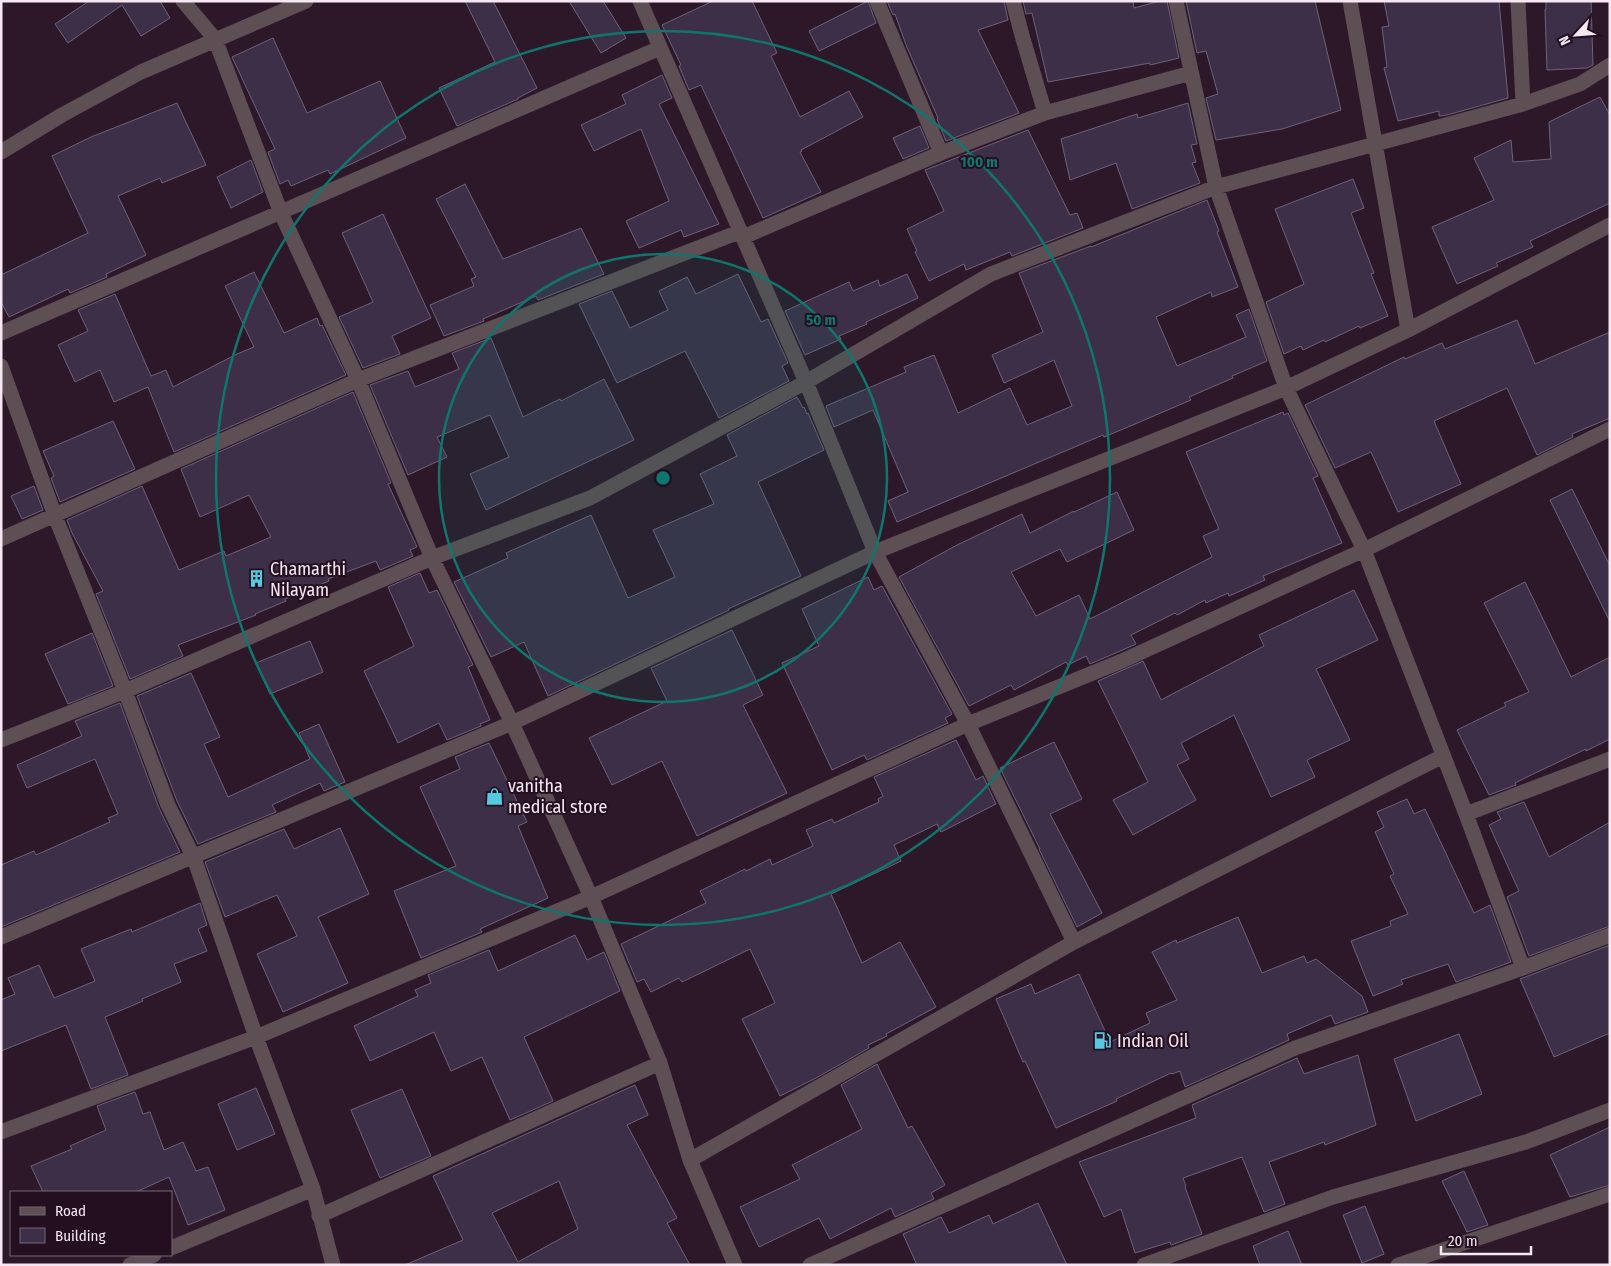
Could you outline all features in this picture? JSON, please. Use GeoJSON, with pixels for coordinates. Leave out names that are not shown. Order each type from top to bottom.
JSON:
{"type":"FeatureCollection","features":[{"type":"Feature","properties":{"kind":"street"},"geometry":{"type":"LineString","coordinates":[[183,1],[216,40],[281,213],[358,380],[432,558],[512,723],[591,897],[660,1063],[690,1160],[735,1265]]}},
{"type":"Feature","properties":{"kind":"street"},"geometry":{"type":"LineString","coordinates":[[1,152],[62,114],[141,72],[306,1]]}},
{"type":"Feature","properties":{"kind":"street"},"geometry":{"type":"LineString","coordinates":[[640,1],[806,382],[875,552],[968,724],[1074,942]]}},
{"type":"Feature","properties":{"kind":"street"},"geometry":{"type":"LineString","coordinates":[[877,1],[941,153]]}},
{"type":"Feature","properties":{"kind":"street"},"geometry":{"type":"LineString","coordinates":[[1013,1],[1045,113]]}},
{"type":"Feature","properties":{"kind":"street"},"geometry":{"type":"LineString","coordinates":[[1176,1],[1216,187],[1286,388],[1364,550],[1523,968]]}},
{"type":"Feature","properties":{"kind":"street"},"geometry":{"type":"LineString","coordinates":[[1350,1],[1408,330]]}},
{"type":"Feature","properties":{"kind":"street"},"geometry":{"type":"LineString","coordinates":[[1518,1],[1523,104]]}},
{"type":"Feature","properties":{"kind":"street"},"geometry":{"type":"LineString","coordinates":[[1,333],[660,48]]}},
{"type":"Feature","properties":{"kind":"street"},"geometry":{"type":"LineString","coordinates":[[1,740],[125,691],[432,558],[590,498],[806,382],[992,274],[1216,187],[1523,104],[1580,84],[1610,65]]}},
{"type":"Feature","properties":{"kind":"street"},"geometry":{"type":"LineString","coordinates":[[1,539],[358,380],[741,234],[1045,113],[1191,73]]}},
{"type":"Feature","properties":{"kind":"street"},"geometry":{"type":"LineString","coordinates":[[1,938],[512,723],[875,552],[1286,388],[1408,330],[1610,225]]}},
{"type":"Feature","properties":{"kind":"street"},"geometry":{"type":"LineString","coordinates":[[1,366],[56,516],[168,805],[194,858],[256,1037],[312,1189],[333,1265]]}},
{"type":"Feature","properties":{"kind":"street"},"geometry":{"type":"LineString","coordinates":[[1,1132],[256,1037],[591,897],[968,724],[1122,661],[1364,550],[1610,429]]}},
{"type":"Feature","properties":{"kind":"street"},"geometry":{"type":"LineString","coordinates":[[690,1160],[1074,942],[1443,756]]}},
{"type":"Feature","properties":{"kind":"street"},"geometry":{"type":"LineString","coordinates":[[1466,814],[1610,759]]}},
{"type":"Feature","properties":{"kind":"street"},"geometry":{"type":"LineString","coordinates":[[810,1265],[1295,1048],[1523,968],[1610,935]]}},
{"type":"Feature","properties":{"kind":"street"},"geometry":{"type":"LineString","coordinates":[[319,1216],[660,1063]]}},
{"type":"Feature","properties":{"kind":"street"},"geometry":{"type":"LineString","coordinates":[[1144,1265],[1333,1197],[1526,1142],[1610,1110]]}},
{"type":"Feature","properties":{"kind":"street"},"geometry":{"type":"LineString","coordinates":[[172,1248],[312,1189]]}},
{"type":"Feature","properties":{"kind":"street"},"geometry":{"type":"LineString","coordinates":[[1398,1265],[1610,1194]]}},
{"type":"Feature","properties":{"kind":"street"},"geometry":{"type":"LineString","coordinates":[[130,1265],[152,1256]]}},
{"type":"Feature","properties":{"kind":"building"},"geometry":{"type":"Polygon","coordinates":[[[89,1],[160,1],[170,18],[141,36],[122,5],[68,43],[55,24],[89,1]]]}},
{"type":"Feature","properties":{"kind":"building"},"geometry":{"type":"Polygon","coordinates":[[[465,1],[493,1],[537,88],[518,99],[457,126],[439,88],[495,62],[465,1]]]}},
{"type":"Feature","properties":{"kind":"building"},"geometry":{"type":"Polygon","coordinates":[[[569,1],[603,1],[626,38],[601,53],[569,1]]]}},
{"type":"Feature","properties":{"kind":"building"},"geometry":{"type":"Polygon","coordinates":[[[713,1],[752,1],[777,53],[771,56],[800,117],[849,91],[863,117],[801,150],[800,152],[821,192],[763,218],[701,85],[689,90],[679,66],[681,65],[662,25],[713,1]]]}},
{"type":"Feature","properties":{"kind":"building"},"geometry":{"type":"Polygon","coordinates":[[[868,1],[876,23],[819,51],[809,31],[868,1]]]}},
{"type":"Feature","properties":{"kind":"building"},"geometry":{"type":"Polygon","coordinates":[[[887,1],[1004,1],[1008,20],[978,30],[1019,113],[946,141],[895,14],[893,15],[887,1]]]}},
{"type":"Feature","properties":{"kind":"building"},"geometry":{"type":"Polygon","coordinates":[[[1023,1],[1133,1],[1134,8],[1167,1],[1179,58],[1150,65],[1150,63],[1048,82],[1032,13],[1026,14],[1023,1]]]}},
{"type":"Feature","properties":{"kind":"building"},"geometry":{"type":"Polygon","coordinates":[[[1186,1],[1315,1],[1341,110],[1282,129],[1216,140],[1206,98],[1218,94],[1206,51],[1197,53],[1186,1]]]}},
{"type":"Feature","properties":{"kind":"building"},"geometry":{"type":"Polygon","coordinates":[[[1384,1],[1499,1],[1508,98],[1447,115],[1439,116],[1439,111],[1398,121],[1384,68],[1387,67],[1382,27],[1389,26],[1384,1]]]}},
{"type":"Feature","properties":{"kind":"building"},"geometry":{"type":"Polygon","coordinates":[[[1546,1],[1591,1],[1593,65],[1587,68],[1547,70],[1546,1]]]}},
{"type":"Feature","properties":{"kind":"building"},"geometry":{"type":"Polygon","coordinates":[[[273,38],[307,113],[380,81],[406,138],[330,174],[328,170],[291,186],[288,180],[280,184],[268,152],[275,149],[232,57],[273,38]]]}},
{"type":"Feature","properties":{"kind":"building"},"geometry":{"type":"Polygon","coordinates":[[[662,75],[672,98],[659,104],[719,224],[684,237],[681,230],[639,248],[626,221],[669,201],[641,129],[594,151],[581,125],[626,104],[622,95],[662,75]]]}},
{"type":"Feature","properties":{"kind":"building"},"geometry":{"type":"Polygon","coordinates":[[[1600,97],[1610,115],[1610,203],[1530,241],[1533,247],[1496,263],[1498,266],[1457,284],[1432,227],[1494,200],[1474,158],[1511,140],[1513,162],[1551,159],[1549,122],[1600,97]]]}},
{"type":"Feature","properties":{"kind":"building"},"geometry":{"type":"Polygon","coordinates":[[[177,103],[206,165],[162,183],[160,178],[118,196],[146,255],[106,274],[107,277],[70,293],[68,289],[9,317],[1,302],[1,275],[88,233],[52,156],[91,137],[177,103]]]}},
{"type":"Feature","properties":{"kind":"building"},"geometry":{"type":"Polygon","coordinates":[[[1188,103],[1197,144],[1191,145],[1196,162],[1192,163],[1200,183],[1132,209],[1116,163],[1070,180],[1061,139],[1137,114],[1138,118],[1188,103]]]}},
{"type":"Feature","properties":{"kind":"building"},"geometry":{"type":"Polygon","coordinates":[[[920,126],[929,148],[903,159],[893,138],[920,126]]]}},
{"type":"Feature","properties":{"kind":"building"},"geometry":{"type":"Polygon","coordinates":[[[1028,130],[1070,215],[1077,213],[1083,228],[1012,256],[1010,252],[966,270],[964,264],[929,281],[915,252],[917,251],[907,229],[944,211],[925,170],[1028,130]]]}},
{"type":"Feature","properties":{"kind":"building"},"geometry":{"type":"Polygon","coordinates":[[[251,160],[263,192],[231,208],[217,177],[251,160]]]}},
{"type":"Feature","properties":{"kind":"building"},"geometry":{"type":"Polygon","coordinates":[[[1353,179],[1364,208],[1351,213],[1374,273],[1371,274],[1388,316],[1360,328],[1359,326],[1325,342],[1324,340],[1303,350],[1301,346],[1284,354],[1266,302],[1304,284],[1275,209],[1353,179]]]}},
{"type":"Feature","properties":{"kind":"building"},"geometry":{"type":"Polygon","coordinates":[[[465,184],[503,259],[581,228],[604,274],[538,300],[536,296],[483,319],[484,321],[444,336],[430,305],[474,286],[471,279],[476,277],[436,199],[465,184]]]}},
{"type":"Feature","properties":{"kind":"building"},"geometry":{"type":"Polygon","coordinates":[[[1207,200],[1238,287],[1212,297],[1211,292],[1156,317],[1177,366],[1246,337],[1236,315],[1249,309],[1267,361],[1189,397],[1191,400],[897,522],[888,501],[908,492],[873,410],[834,427],[826,406],[906,372],[904,367],[934,355],[958,413],[1010,388],[1027,425],[1072,406],[1054,360],[1004,383],[992,355],[1043,332],[1019,273],[1091,247],[1207,200]]]}},
{"type":"Feature","properties":{"kind":"building"},"geometry":{"type":"Polygon","coordinates":[[[383,214],[431,318],[392,336],[400,354],[363,368],[339,317],[373,302],[342,233],[383,214]]]}},
{"type":"Feature","properties":{"kind":"building"},"geometry":{"type":"Polygon","coordinates":[[[254,272],[284,333],[317,318],[346,375],[174,452],[148,387],[114,402],[100,370],[75,382],[58,345],[88,331],[78,310],[115,294],[151,376],[166,370],[173,387],[254,347],[225,286],[254,272]]]}},
{"type":"Feature","properties":{"kind":"building"},"geometry":{"type":"Polygon","coordinates":[[[738,274],[761,322],[768,319],[788,363],[782,366],[789,381],[719,418],[685,351],[617,383],[579,304],[612,291],[630,328],[668,310],[659,291],[687,277],[696,294],[738,274]]]}},
{"type":"Feature","properties":{"kind":"building"},"geometry":{"type":"Polygon","coordinates":[[[907,274],[918,298],[866,322],[867,324],[839,336],[841,339],[805,355],[785,311],[849,282],[853,291],[878,280],[880,286],[907,274]]]}},
{"type":"Feature","properties":{"kind":"building"},"geometry":{"type":"Polygon","coordinates":[[[1517,320],[1535,364],[1610,332],[1610,418],[1572,434],[1573,437],[1537,455],[1507,388],[1434,421],[1461,484],[1398,512],[1371,452],[1335,468],[1305,405],[1404,357],[1405,359],[1442,343],[1445,349],[1517,320]]]}},
{"type":"Feature","properties":{"kind":"building"},"geometry":{"type":"Polygon","coordinates":[[[491,338],[523,417],[560,399],[561,401],[604,379],[634,440],[486,510],[470,474],[509,457],[490,415],[437,437],[447,457],[408,475],[370,385],[408,371],[415,387],[459,369],[452,353],[491,338]]]}},
{"type":"Feature","properties":{"kind":"building"},"geometry":{"type":"Polygon","coordinates":[[[353,392],[391,483],[388,484],[417,547],[410,550],[413,556],[380,570],[376,561],[328,579],[329,581],[285,599],[286,601],[256,615],[178,645],[183,656],[130,679],[96,594],[103,591],[67,520],[142,486],[179,570],[224,551],[226,556],[271,537],[249,495],[200,517],[181,469],[353,392]]]}},
{"type":"Feature","properties":{"kind":"building"},"geometry":{"type":"Polygon","coordinates":[[[797,397],[808,413],[824,450],[758,482],[801,576],[548,696],[524,642],[491,657],[454,582],[508,558],[506,553],[591,515],[628,598],[675,577],[653,530],[714,504],[700,474],[737,456],[727,435],[797,397]]]}},
{"type":"Feature","properties":{"kind":"building"},"geometry":{"type":"Polygon","coordinates":[[[1283,412],[1284,415],[1288,413],[1318,476],[1313,478],[1342,543],[1263,576],[1265,580],[1229,596],[1228,593],[1206,603],[1205,600],[1177,615],[1175,613],[1131,635],[1136,644],[1118,652],[1090,664],[1086,656],[1068,665],[1066,662],[1014,690],[1011,685],[969,706],[899,577],[955,546],[1022,514],[1030,533],[1117,492],[1134,530],[1067,562],[1060,549],[1011,572],[1036,616],[1079,595],[1090,619],[1212,557],[1203,536],[1219,529],[1186,452],[1283,412]]]}},
{"type":"Feature","properties":{"kind":"building"},"geometry":{"type":"Polygon","coordinates":[[[113,421],[135,469],[60,502],[51,478],[54,476],[43,451],[113,421]]]}},
{"type":"Feature","properties":{"kind":"building"},"geometry":{"type":"Polygon","coordinates":[[[34,486],[43,510],[22,519],[11,496],[34,486]]]}},
{"type":"Feature","properties":{"kind":"building"},"geometry":{"type":"Polygon","coordinates":[[[1572,489],[1610,566],[1610,622],[1550,500],[1572,489]]]}},
{"type":"Feature","properties":{"kind":"building"},"geometry":{"type":"Polygon","coordinates":[[[420,573],[429,593],[437,590],[473,665],[468,667],[490,720],[480,724],[481,726],[447,740],[439,723],[398,743],[364,671],[414,646],[388,587],[420,573]]]}},
{"type":"Feature","properties":{"kind":"building"},"geometry":{"type":"Polygon","coordinates":[[[868,577],[874,590],[882,586],[952,714],[945,718],[948,723],[867,760],[864,755],[832,770],[782,663],[819,646],[802,609],[868,577]]]}},
{"type":"Feature","properties":{"kind":"building"},"geometry":{"type":"Polygon","coordinates":[[[1525,582],[1571,677],[1610,657],[1610,739],[1529,776],[1515,783],[1516,785],[1489,795],[1457,730],[1506,706],[1504,703],[1529,692],[1484,603],[1525,582]]]}},
{"type":"Feature","properties":{"kind":"building"},"geometry":{"type":"Polygon","coordinates":[[[1354,590],[1378,640],[1316,669],[1350,740],[1307,760],[1315,777],[1271,797],[1234,715],[1181,743],[1189,759],[1177,765],[1196,800],[1133,835],[1113,800],[1148,782],[1098,681],[1143,661],[1161,700],[1264,646],[1259,635],[1354,590]]]}},
{"type":"Feature","properties":{"kind":"building"},"geometry":{"type":"Polygon","coordinates":[[[732,630],[763,695],[743,705],[787,793],[697,836],[662,761],[612,785],[589,738],[667,701],[651,668],[732,630]]]}},
{"type":"Feature","properties":{"kind":"building"},"geometry":{"type":"Polygon","coordinates":[[[92,633],[113,686],[68,704],[45,654],[92,633]]]}},
{"type":"Feature","properties":{"kind":"building"},"geometry":{"type":"Polygon","coordinates":[[[310,641],[323,672],[270,694],[256,663],[310,641]]]}},
{"type":"Feature","properties":{"kind":"building"},"geometry":{"type":"Polygon","coordinates":[[[191,673],[220,737],[204,744],[228,797],[310,759],[299,733],[319,724],[345,782],[324,791],[320,783],[272,805],[276,812],[198,844],[177,801],[137,696],[191,673]]]}},
{"type":"Feature","properties":{"kind":"building"},"geometry":{"type":"Polygon","coordinates":[[[120,703],[159,808],[180,852],[1,927],[1,865],[34,851],[36,855],[110,822],[108,818],[118,814],[95,759],[27,788],[17,765],[82,736],[75,721],[120,703]]]}},
{"type":"Feature","properties":{"kind":"building"},"geometry":{"type":"Polygon","coordinates":[[[956,740],[976,780],[983,776],[996,804],[941,832],[937,824],[894,845],[901,861],[831,894],[862,963],[900,942],[936,1007],[868,1045],[869,1048],[780,1096],[742,1019],[775,1003],[750,949],[682,982],[679,978],[651,992],[644,979],[637,982],[621,944],[706,903],[700,891],[770,859],[772,865],[813,846],[806,830],[832,819],[834,823],[879,802],[878,799],[883,796],[874,777],[956,740]]]}},
{"type":"Feature","properties":{"kind":"building"},"geometry":{"type":"Polygon","coordinates":[[[1054,742],[1082,799],[1050,814],[1102,913],[1077,927],[1000,768],[1054,742]]]}},
{"type":"Feature","properties":{"kind":"building"},"geometry":{"type":"Polygon","coordinates":[[[489,743],[527,822],[518,826],[548,898],[480,929],[482,932],[421,958],[394,891],[456,866],[420,787],[460,769],[455,757],[489,743]]]}},
{"type":"Feature","properties":{"kind":"building"},"geometry":{"type":"Polygon","coordinates":[[[1407,799],[1414,814],[1425,809],[1474,913],[1490,905],[1511,962],[1456,982],[1448,964],[1401,980],[1403,984],[1373,996],[1351,941],[1391,926],[1390,921],[1408,914],[1390,876],[1394,874],[1375,832],[1384,827],[1377,812],[1407,799]]]}},
{"type":"Feature","properties":{"kind":"building"},"geometry":{"type":"Polygon","coordinates":[[[1524,802],[1549,857],[1610,822],[1610,926],[1529,956],[1507,897],[1519,891],[1489,825],[1501,819],[1497,812],[1524,802]]]}},
{"type":"Feature","properties":{"kind":"building"},"geometry":{"type":"Polygon","coordinates":[[[340,828],[369,894],[318,917],[348,983],[283,1012],[257,954],[297,936],[277,895],[225,917],[205,862],[284,829],[294,849],[340,828]]]}},
{"type":"Feature","properties":{"kind":"building"},"geometry":{"type":"Polygon","coordinates":[[[200,903],[207,925],[198,929],[207,951],[174,964],[181,982],[105,1017],[128,1075],[91,1089],[66,1025],[1,1051],[1,1000],[15,994],[8,978],[39,965],[54,998],[95,981],[81,949],[131,929],[132,932],[200,903]]]}},
{"type":"Feature","properties":{"kind":"building"},"geometry":{"type":"Polygon","coordinates":[[[1238,917],[1262,973],[1304,956],[1307,963],[1316,959],[1362,996],[1368,1012],[1335,1024],[1331,1015],[1287,1034],[1289,1040],[1185,1087],[1180,1071],[1171,1073],[1116,1099],[1117,1101],[1056,1128],[1025,1061],[1023,1062],[996,999],[1031,984],[1035,994],[1079,974],[1110,1042],[1150,1023],[1146,1013],[1177,1000],[1152,952],[1176,940],[1177,943],[1238,917]]]}},
{"type":"Feature","properties":{"kind":"building"},"geometry":{"type":"Polygon","coordinates":[[[575,935],[587,960],[604,952],[620,991],[524,1037],[553,1101],[510,1120],[482,1057],[451,1071],[434,1032],[370,1061],[354,1026],[418,996],[415,990],[431,983],[428,975],[489,950],[498,971],[575,935]]]}},
{"type":"Feature","properties":{"kind":"building"},"geometry":{"type":"Polygon","coordinates":[[[1610,945],[1610,1033],[1554,1057],[1520,979],[1610,945]]]}},
{"type":"Feature","properties":{"kind":"building"},"geometry":{"type":"Polygon","coordinates":[[[1459,1034],[1482,1094],[1416,1121],[1394,1059],[1459,1034]]]}},
{"type":"Feature","properties":{"kind":"building"},"geometry":{"type":"Polygon","coordinates":[[[1358,1055],[1376,1125],[1325,1145],[1324,1142],[1269,1162],[1285,1204],[1264,1212],[1242,1157],[1183,1178],[1202,1234],[1171,1245],[1170,1242],[1135,1253],[1121,1209],[1104,1217],[1079,1162],[1196,1118],[1192,1105],[1297,1058],[1304,1074],[1358,1055]]]}},
{"type":"Feature","properties":{"kind":"building"},"geometry":{"type":"Polygon","coordinates":[[[877,1064],[908,1128],[912,1126],[945,1185],[931,1193],[934,1199],[895,1217],[891,1208],[830,1239],[819,1218],[759,1247],[740,1207],[800,1179],[792,1165],[862,1129],[841,1085],[877,1064]]]}},
{"type":"Feature","properties":{"kind":"building"},"geometry":{"type":"Polygon","coordinates":[[[635,1085],[648,1115],[627,1125],[677,1218],[667,1223],[690,1265],[405,1265],[463,1240],[433,1176],[635,1085]],[[559,1181],[492,1213],[518,1262],[578,1229],[559,1181]]]}},
{"type":"Feature","properties":{"kind":"building"},"geometry":{"type":"Polygon","coordinates":[[[256,1088],[275,1134],[237,1150],[218,1104],[256,1088]]]}},
{"type":"Feature","properties":{"kind":"building"},"geometry":{"type":"Polygon","coordinates":[[[402,1089],[431,1156],[380,1178],[351,1110],[402,1089]]]}},
{"type":"Feature","properties":{"kind":"building"},"geometry":{"type":"Polygon","coordinates":[[[135,1092],[143,1114],[150,1112],[164,1150],[183,1142],[196,1171],[208,1167],[225,1210],[188,1225],[169,1177],[138,1191],[43,1191],[31,1166],[72,1149],[70,1146],[106,1130],[97,1106],[135,1092]]]}},
{"type":"Feature","properties":{"kind":"building"},"geometry":{"type":"Polygon","coordinates":[[[1610,1127],[1610,1185],[1570,1197],[1550,1155],[1610,1127]]]}},
{"type":"Feature","properties":{"kind":"building"},"geometry":{"type":"Polygon","coordinates":[[[1464,1171],[1488,1225],[1467,1232],[1442,1181],[1464,1171]]]}},
{"type":"Feature","properties":{"kind":"building"},"geometry":{"type":"Polygon","coordinates":[[[1038,1203],[1067,1265],[917,1265],[903,1234],[941,1217],[949,1233],[989,1215],[993,1224],[1038,1203]]]}},
{"type":"Feature","properties":{"kind":"building"},"geometry":{"type":"Polygon","coordinates":[[[1365,1206],[1384,1254],[1362,1263],[1343,1215],[1365,1206]]]}},
{"type":"Feature","properties":{"kind":"building"},"geometry":{"type":"Polygon","coordinates":[[[1288,1231],[1302,1265],[1260,1265],[1253,1246],[1288,1231]]]}},
{"type":"Feature","properties":{"kind":"place","name":"Chamarthi Nilayam"},"geometry":{"type":"Point","coordinates":[256,579]}},
{"type":"Feature","properties":{"kind":"place","name":"vanitha medical store"},"geometry":{"type":"Point","coordinates":[494,796]}},
{"type":"Feature","properties":{"kind":"place","name":"Indian Oil"},"geometry":{"type":"Point","coordinates":[1103,1041]}}]}
